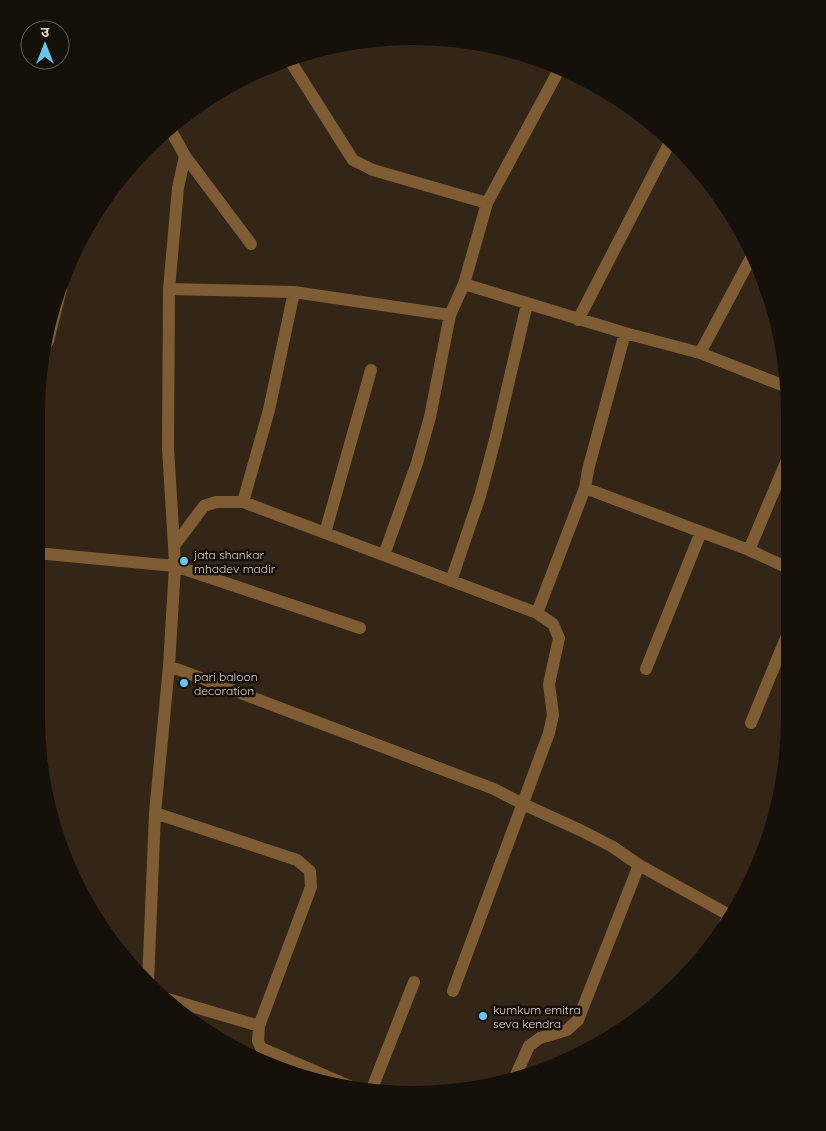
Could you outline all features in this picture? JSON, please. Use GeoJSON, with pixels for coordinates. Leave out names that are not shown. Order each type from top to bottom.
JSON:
{"type":"FeatureCollection","features":[{"type":"Feature","properties":{"kind":"street"},"geometry":{"type":"LineString","coordinates":[[293,66],[353,160],[373,170],[487,203]]}},
{"type":"Feature","properties":{"kind":"street"},"geometry":{"type":"LineString","coordinates":[[384,555],[417,463],[430,417],[450,316],[464,284],[487,203],[557,74]]}},
{"type":"Feature","properties":{"kind":"street"},"geometry":{"type":"LineString","coordinates":[[173,134],[185,156],[250,244]]}},
{"type":"Feature","properties":{"kind":"street"},"geometry":{"type":"LineString","coordinates":[[578,320],[667,147]]}},
{"type":"Feature","properties":{"kind":"street"},"geometry":{"type":"LineString","coordinates":[[148,973],[155,813],[169,666],[175,566],[168,448],[169,289],[178,188],[185,156]]}},
{"type":"Feature","properties":{"kind":"street"},"geometry":{"type":"LineString","coordinates":[[700,353],[749,262]]}},
{"type":"Feature","properties":{"kind":"street"},"geometry":{"type":"LineString","coordinates":[[464,284],[578,320],[700,353],[780,384]]}},
{"type":"Feature","properties":{"kind":"street"},"geometry":{"type":"LineString","coordinates":[[169,289],[294,292],[450,316]]}},
{"type":"Feature","properties":{"kind":"street"},"geometry":{"type":"LineString","coordinates":[[243,502],[269,410],[294,292]]}},
{"type":"Feature","properties":{"kind":"street"},"geometry":{"type":"LineString","coordinates":[[451,580],[480,496],[527,304]]}},
{"type":"Feature","properties":{"kind":"street"},"geometry":{"type":"LineString","coordinates":[[537,613],[585,488],[624,333]]}},
{"type":"Feature","properties":{"kind":"street"},"geometry":{"type":"LineString","coordinates":[[325,533],[371,370]]}},
{"type":"Feature","properties":{"kind":"street"},"geometry":{"type":"LineString","coordinates":[[749,550],[781,474]]}},
{"type":"Feature","properties":{"kind":"street"},"geometry":{"type":"LineString","coordinates":[[585,488],[749,550],[781,565]]}},
{"type":"Feature","properties":{"kind":"street"},"geometry":{"type":"LineString","coordinates":[[174,546],[204,506],[216,502],[243,502],[537,613],[553,624],[559,638],[548,684],[553,715],[523,804],[453,991]]}},
{"type":"Feature","properties":{"kind":"street"},"geometry":{"type":"LineString","coordinates":[[646,669],[702,532]]}},
{"type":"Feature","properties":{"kind":"street"},"geometry":{"type":"LineString","coordinates":[[45,554],[175,566],[360,628]]}},
{"type":"Feature","properties":{"kind":"street"},"geometry":{"type":"LineString","coordinates":[[751,723],[781,650]]}},
{"type":"Feature","properties":{"kind":"street"},"geometry":{"type":"LineString","coordinates":[[169,666],[494,789],[613,847],[639,865],[725,913]]}},
{"type":"Feature","properties":{"kind":"street"},"geometry":{"type":"LineString","coordinates":[[155,813],[297,860],[310,871],[311,887],[260,1026],[258,1041],[262,1048],[322,1074]]}},
{"type":"Feature","properties":{"kind":"street"},"geometry":{"type":"LineString","coordinates":[[519,1070],[529,1046],[540,1038],[567,1030],[578,1020],[639,865]]}},
{"type":"Feature","properties":{"kind":"street"},"geometry":{"type":"LineString","coordinates":[[374,1084],[414,982]]}},
{"type":"Feature","properties":{"kind":"street"},"geometry":{"type":"LineString","coordinates":[[179,1002],[260,1026]]}},
{"type":"Feature","properties":{"kind":"place","name":"jata shankar mhadev madir"},"geometry":{"type":"Point","coordinates":[184,561]}},
{"type":"Feature","properties":{"kind":"place","name":"pari baloon decoration"},"geometry":{"type":"Point","coordinates":[184,683]}},
{"type":"Feature","properties":{"kind":"place","name":"kumkum emitra seva kendra"},"geometry":{"type":"Point","coordinates":[483,1016]}}]}
